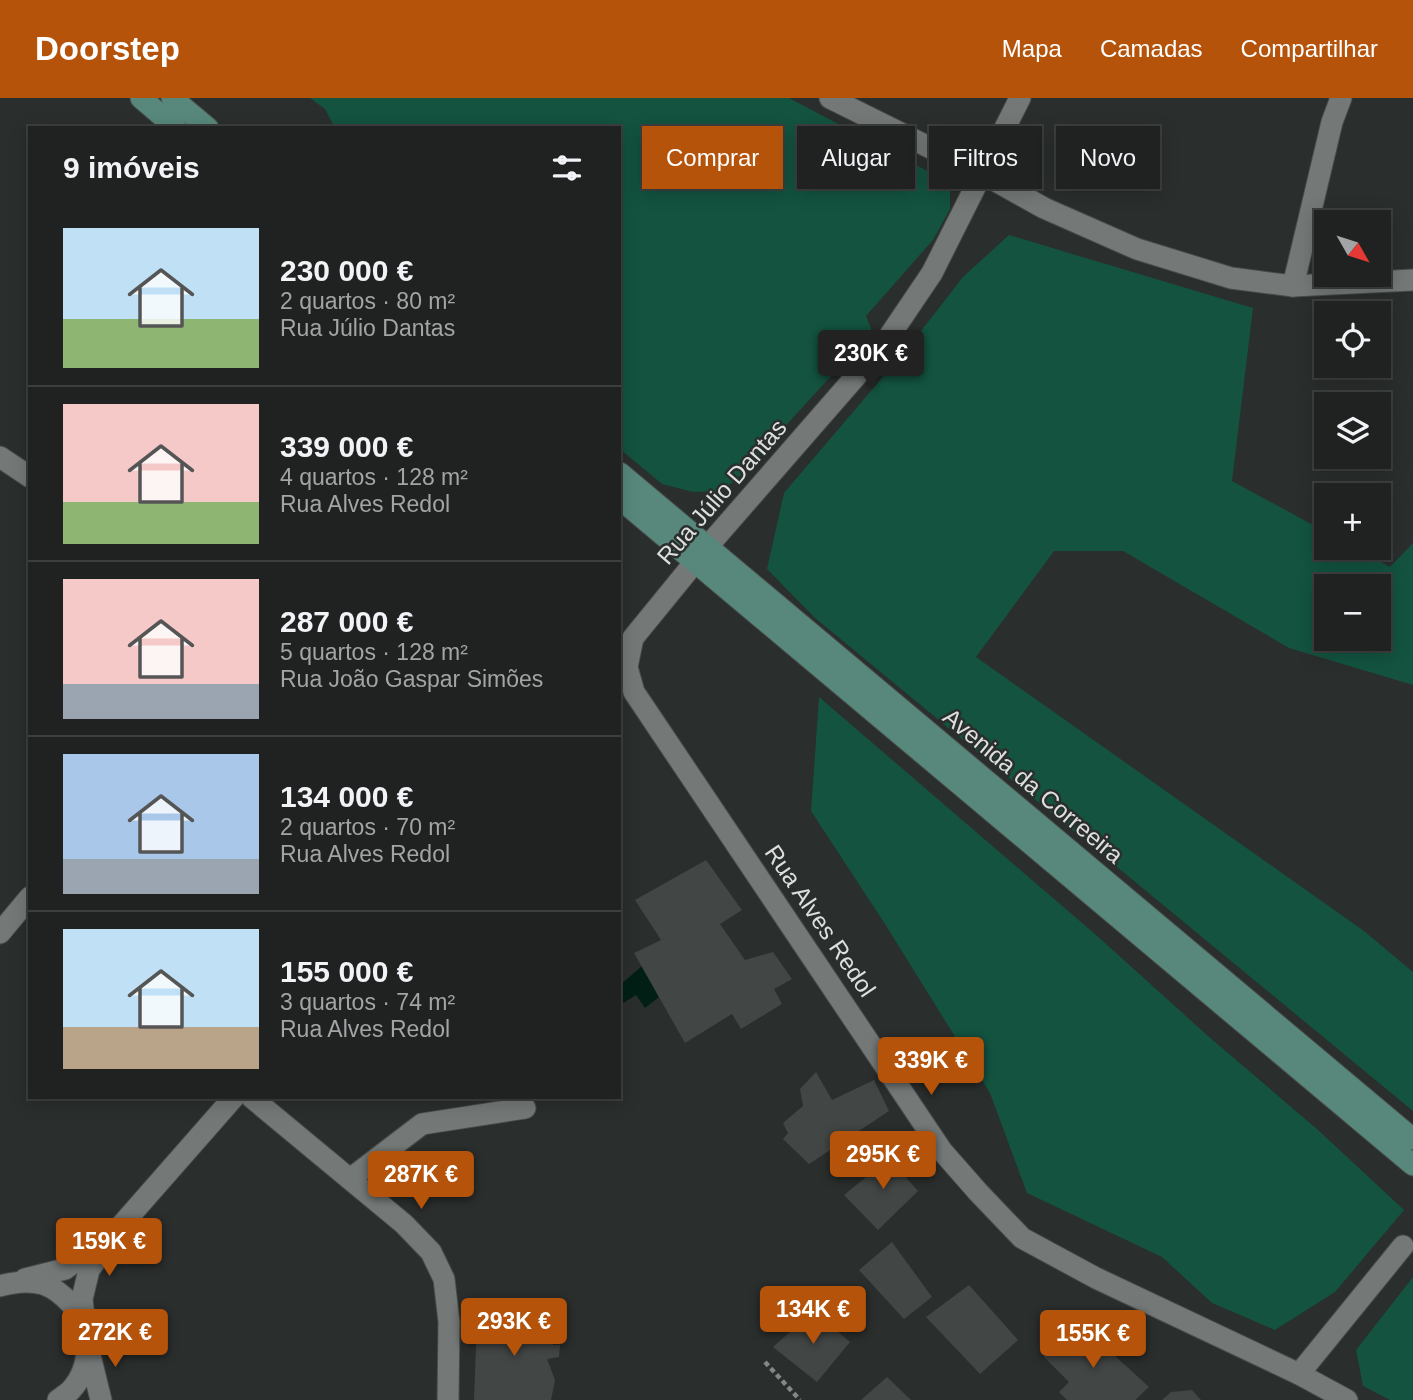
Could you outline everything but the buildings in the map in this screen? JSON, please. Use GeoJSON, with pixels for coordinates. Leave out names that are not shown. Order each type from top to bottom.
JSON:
{"type":"FeatureCollection","features":[{"type":"Feature","properties":{"kind":"main road"},"geometry":{"type":"LineString","coordinates":[[141,98],[174,126]]}},
{"type":"Feature","properties":{"kind":"main road"},"geometry":{"type":"LineString","coordinates":[[172,98],[206,126]]}},
{"type":"Feature","properties":{"kind":"main road","name":"Avenida da Correeira"},"geometry":{"type":"LineString","coordinates":[[621,473],[701,554],[1413,1165]]}},
{"type":"Feature","properties":{"kind":"main road","name":"Avenida da Correeira"},"geometry":{"type":"LineString","coordinates":[[621,500],[701,554],[1413,1139]]}},
{"type":"Feature","properties":{"kind":"street"},"geometry":{"type":"LineString","coordinates":[[830,98],[929,147]]}},
{"type":"Feature","properties":{"kind":"street","name":"Rua Júlio Dantas"},"geometry":{"type":"LineString","coordinates":[[1006,126],[1020,98]]}},
{"type":"Feature","properties":{"kind":"street"},"geometry":{"type":"LineString","coordinates":[[1293,286],[1332,122],[1341,98]]}},
{"type":"Feature","properties":{"kind":"street","name":"Rua Júlio Dantas"},"geometry":{"type":"LineString","coordinates":[[623,667],[633,638],[701,554],[884,344],[932,272],[975,189]]}},
{"type":"Feature","properties":{"kind":"street"},"geometry":{"type":"LineString","coordinates":[[1010,189],[1044,208],[1136,249],[1231,278],[1293,286],[1413,280]]}},
{"type":"Feature","properties":{"kind":"street"},"geometry":{"type":"LineString","coordinates":[[0,457],[28,476]]}},
{"type":"Feature","properties":{"kind":"street","name":"Rua Alves Redol"},"geometry":{"type":"LineString","coordinates":[[623,667],[634,692],[942,1151],[1022,1238],[1096,1278],[1299,1374],[1347,1400]]}},
{"type":"Feature","properties":{"kind":"street"},"geometry":{"type":"LineString","coordinates":[[0,933],[28,899]]}},
{"type":"Feature","properties":{"kind":"street"},"geometry":{"type":"LineString","coordinates":[[101,1400],[88,1348],[82,1298],[89,1270],[119,1228],[232,1099]]}},
{"type":"Feature","properties":{"kind":"street"},"geometry":{"type":"LineString","coordinates":[[253,1099],[404,1224],[431,1252],[444,1279],[449,1322],[448,1400]]}},
{"type":"Feature","properties":{"kind":"street"},"geometry":{"type":"LineString","coordinates":[[350,1179],[422,1125],[525,1108]]}},
{"type":"Feature","properties":{"kind":"street"},"geometry":{"type":"LineString","coordinates":[[7,1283],[65,1269],[119,1228]]}},
{"type":"Feature","properties":{"kind":"street"},"geometry":{"type":"LineString","coordinates":[[1299,1374],[1403,1246]]}},
{"type":"Feature","properties":{"kind":"street"},"geometry":{"type":"LineString","coordinates":[[7,1283],[43,1284],[63,1294],[80,1315],[85,1326]]}},
{"type":"Feature","properties":{"kind":"street"},"geometry":{"type":"LineString","coordinates":[[58,1400],[71,1390],[83,1371],[88,1348]]}},
{"type":"Feature","properties":{"kind":"path"},"geometry":{"type":"LineString","coordinates":[[765,1362],[800,1400]]}},
{"type":"Feature","properties":{"kind":"green space"},"geometry":{"type":"Polygon","coordinates":[[[310,98],[789,98],[842,126],[797,126],[797,189],[915,189],[915,165],[929,172],[929,189],[950,189],[950,209],[933,240],[866,316],[872,331],[740,476],[722,491],[693,492],[662,484],[621,450],[621,126],[334,126],[325,109],[310,98]]]}},
{"type":"Feature","properties":{"kind":"green space"},"geometry":{"type":"Polygon","coordinates":[[[1009,235],[1253,308],[1232,481],[1314,525],[1314,560],[1377,560],[1390,567],[1413,543],[1413,685],[1289,648],[1123,551],[1054,551],[976,657],[1364,931],[1413,972],[1413,1111],[815,618],[767,569],[784,493],[910,345],[963,277],[1009,235]]]}},
{"type":"Feature","properties":{"kind":"green space"},"geometry":{"type":"Polygon","coordinates":[[[819,697],[1095,934],[1317,1129],[1404,1210],[1335,1292],[1275,1330],[1212,1303],[1162,1257],[1027,1193],[990,1093],[811,811],[819,697]]]}},
{"type":"Feature","properties":{"kind":"green space"},"geometry":{"type":"Polygon","coordinates":[[[1413,1277],[1413,1400],[1390,1400],[1363,1386],[1356,1350],[1413,1277]]]}},
{"type":"Feature","properties":{"kind":"shaded area"},"geometry":{"type":"Polygon","coordinates":[[[642,966],[659,997],[645,1008],[636,995],[621,1004],[621,984],[642,966]]]}}]}
